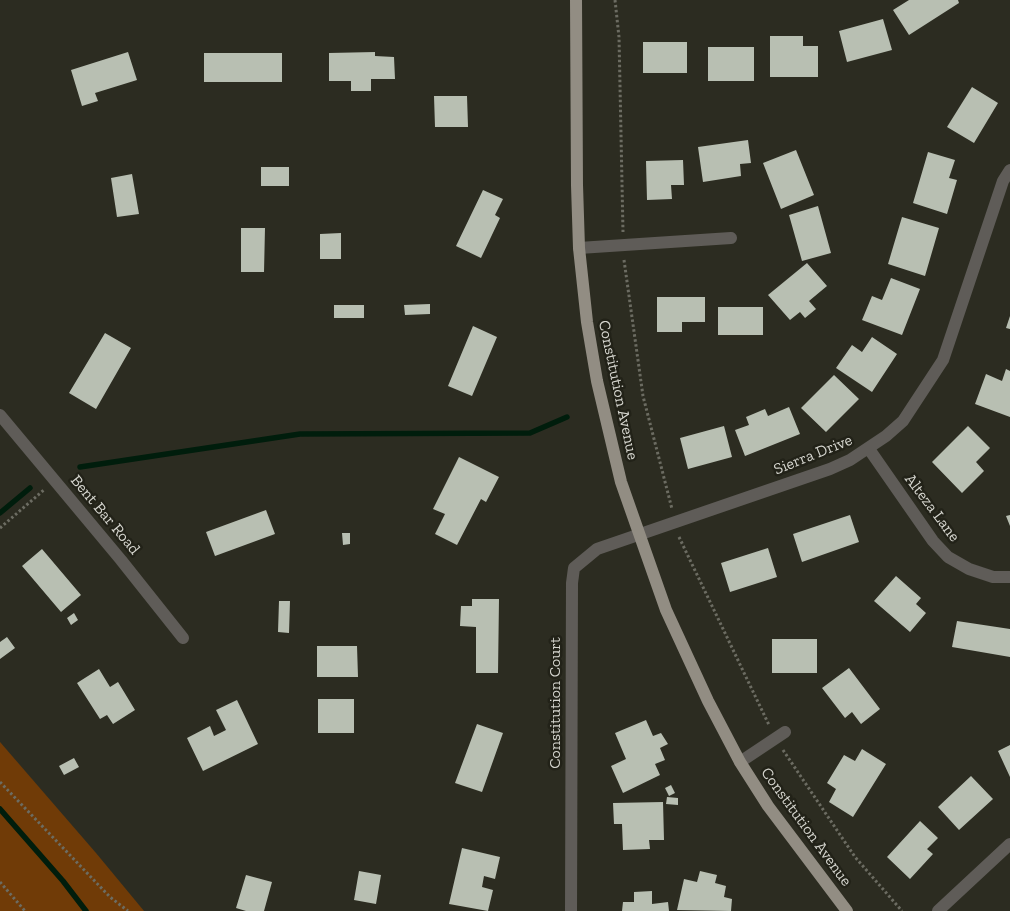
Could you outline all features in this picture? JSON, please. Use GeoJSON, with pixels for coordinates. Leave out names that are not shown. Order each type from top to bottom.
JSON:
{"type":"FeatureCollection","features":[{"type":"Feature","properties":{"kind":"main road","name":"Constitution Avenue"},"geometry":{"type":"LineString","coordinates":[[576,0],[579,248],[587,322],[598,389],[621,482],[639,536],[684,650],[740,762],[784,827],[847,911]]}},
{"type":"Feature","properties":{"kind":"street","name":"Sierra Drive"},"geometry":{"type":"LineString","coordinates":[[639,536],[830,469],[850,460],[869,448],[903,421],[943,360],[1003,181],[1010,170]]}},
{"type":"Feature","properties":{"kind":"street"},"geometry":{"type":"LineString","coordinates":[[579,248],[730,238]]}},
{"type":"Feature","properties":{"kind":"street","name":"Bent Bar Road"},"geometry":{"type":"LineString","coordinates":[[0,415],[183,638]]}},
{"type":"Feature","properties":{"kind":"street","name":"Alteza Lane"},"geometry":{"type":"LineString","coordinates":[[869,448],[933,541],[948,557],[969,569],[993,577],[1010,578]]}},
{"type":"Feature","properties":{"kind":"street","name":"Constitution Court"},"geometry":{"type":"LineString","coordinates":[[571,911],[572,583],[574,568],[597,549],[639,536]]}},
{"type":"Feature","properties":{"kind":"street","name":"Constitution Avenue"},"geometry":{"type":"LineString","coordinates":[[740,762],[780,736]]}},
{"type":"Feature","properties":{"kind":"street"},"geometry":{"type":"LineString","coordinates":[[938,911],[1010,844]]}},
{"type":"Feature","properties":{"kind":"path"},"geometry":{"type":"LineString","coordinates":[[615,0],[618,37],[624,265],[643,396],[680,540],[701,586],[780,736],[855,857],[902,911]]}},
{"type":"Feature","properties":{"kind":"path"},"geometry":{"type":"LineString","coordinates":[[0,528],[54,480]]}},
{"type":"Feature","properties":{"kind":"path"},"geometry":{"type":"LineString","coordinates":[[0,782],[110,897],[128,911]]}},
{"type":"Feature","properties":{"kind":"path"},"geometry":{"type":"LineString","coordinates":[[0,882],[26,911]]}},
{"type":"Feature","properties":{"kind":"shaded area"},"geometry":{"type":"Polygon","coordinates":[[[0,742],[96,853],[144,911],[0,911],[0,742]]]}},
{"type":"Feature","properties":{"kind":"building"},"geometry":{"type":"Polygon","coordinates":[[[909,0],[958,0],[959,3],[909,35],[893,10],[909,0]]]}},
{"type":"Feature","properties":{"kind":"building"},"geometry":{"type":"Polygon","coordinates":[[[883,19],[892,50],[847,62],[839,31],[883,19]]]}},
{"type":"Feature","properties":{"kind":"building"},"geometry":{"type":"Polygon","coordinates":[[[770,36],[803,36],[803,46],[818,46],[818,77],[770,77],[770,36]]]}},
{"type":"Feature","properties":{"kind":"building"},"geometry":{"type":"Polygon","coordinates":[[[643,42],[687,42],[687,73],[643,73],[643,42]]]}},
{"type":"Feature","properties":{"kind":"building"},"geometry":{"type":"Polygon","coordinates":[[[708,47],[754,47],[754,81],[708,81],[708,47]]]}},
{"type":"Feature","properties":{"kind":"building"},"geometry":{"type":"Polygon","coordinates":[[[128,52],[137,80],[95,93],[98,101],[82,106],[71,70],[128,52]]]}},
{"type":"Feature","properties":{"kind":"building"},"geometry":{"type":"Polygon","coordinates":[[[375,52],[375,56],[394,57],[395,79],[371,79],[371,91],[351,91],[351,81],[329,81],[329,53],[375,52]]]}},
{"type":"Feature","properties":{"kind":"building"},"geometry":{"type":"Polygon","coordinates":[[[204,53],[282,53],[282,82],[204,82],[204,53]]]}},
{"type":"Feature","properties":{"kind":"building"},"geometry":{"type":"Polygon","coordinates":[[[972,87],[998,103],[974,143],[947,127],[972,87]]]}},
{"type":"Feature","properties":{"kind":"building"},"geometry":{"type":"Polygon","coordinates":[[[434,96],[467,96],[468,127],[435,127],[434,96]]]}},
{"type":"Feature","properties":{"kind":"building"},"geometry":{"type":"Polygon","coordinates":[[[748,140],[751,163],[740,164],[741,176],[703,182],[698,147],[748,140]]]}},
{"type":"Feature","properties":{"kind":"building"},"geometry":{"type":"Polygon","coordinates":[[[796,150],[814,195],[781,209],[763,163],[796,150]]]}},
{"type":"Feature","properties":{"kind":"building"},"geometry":{"type":"Polygon","coordinates":[[[928,152],[955,160],[949,178],[957,180],[947,214],[913,203],[928,152]]]}},
{"type":"Feature","properties":{"kind":"building"},"geometry":{"type":"Polygon","coordinates":[[[683,160],[684,185],[671,185],[672,199],[647,200],[646,161],[683,160]]]}},
{"type":"Feature","properties":{"kind":"building"},"geometry":{"type":"Polygon","coordinates":[[[261,167],[289,167],[289,186],[261,186],[261,167]]]}},
{"type":"Feature","properties":{"kind":"building"},"geometry":{"type":"Polygon","coordinates":[[[132,174],[139,214],[117,217],[111,178],[132,174]]]}},
{"type":"Feature","properties":{"kind":"building"},"geometry":{"type":"Polygon","coordinates":[[[483,190],[503,199],[495,215],[500,218],[481,258],[456,246],[483,190]]]}},
{"type":"Feature","properties":{"kind":"building"},"geometry":{"type":"Polygon","coordinates":[[[818,206],[831,253],[802,261],[789,215],[818,206]]]}},
{"type":"Feature","properties":{"kind":"building"},"geometry":{"type":"Polygon","coordinates":[[[902,217],[939,228],[925,276],[888,264],[902,217]]]}},
{"type":"Feature","properties":{"kind":"building"},"geometry":{"type":"Polygon","coordinates":[[[241,228],[265,228],[264,272],[241,272],[241,228]]]}},
{"type":"Feature","properties":{"kind":"building"},"geometry":{"type":"Polygon","coordinates":[[[341,233],[341,259],[320,259],[320,234],[341,233]]]}},
{"type":"Feature","properties":{"kind":"building"},"geometry":{"type":"Polygon","coordinates":[[[807,263],[827,286],[809,301],[816,309],[805,318],[800,312],[790,320],[768,295],[807,263]]]}},
{"type":"Feature","properties":{"kind":"building"},"geometry":{"type":"Polygon","coordinates":[[[891,278],[920,289],[902,335],[862,320],[872,296],[882,300],[891,278]]]}},
{"type":"Feature","properties":{"kind":"building"},"geometry":{"type":"Polygon","coordinates":[[[657,297],[705,297],[705,322],[682,322],[682,332],[657,332],[657,297]]]}},
{"type":"Feature","properties":{"kind":"building"},"geometry":{"type":"Polygon","coordinates":[[[430,304],[430,314],[405,315],[404,305],[430,304]]]}},
{"type":"Feature","properties":{"kind":"building"},"geometry":{"type":"Polygon","coordinates":[[[334,305],[364,305],[364,318],[334,318],[334,305]]]}},
{"type":"Feature","properties":{"kind":"building"},"geometry":{"type":"Polygon","coordinates":[[[718,307],[763,307],[763,335],[718,335],[718,307]]]}},
{"type":"Feature","properties":{"kind":"building"},"geometry":{"type":"Polygon","coordinates":[[[1010,316],[1010,329],[1006,328],[1010,316]]]}},
{"type":"Feature","properties":{"kind":"building"},"geometry":{"type":"Polygon","coordinates":[[[473,326],[497,337],[472,396],[448,386],[473,326]]]}},
{"type":"Feature","properties":{"kind":"building"},"geometry":{"type":"Polygon","coordinates":[[[105,333],[131,348],[96,409],[69,393],[105,333]]]}},
{"type":"Feature","properties":{"kind":"building"},"geometry":{"type":"Polygon","coordinates":[[[872,337],[897,354],[872,392],[836,368],[852,345],[862,352],[872,337]]]}},
{"type":"Feature","properties":{"kind":"building"},"geometry":{"type":"Polygon","coordinates":[[[1006,369],[1010,371],[1010,417],[975,404],[986,374],[1002,381],[1006,369]]]}},
{"type":"Feature","properties":{"kind":"building"},"geometry":{"type":"Polygon","coordinates":[[[834,375],[859,399],[826,432],[801,408],[834,375]]]}},
{"type":"Feature","properties":{"kind":"building"},"geometry":{"type":"Polygon","coordinates":[[[789,407],[800,434],[745,456],[735,430],[749,425],[746,417],[765,409],[768,416],[789,407]]]}},
{"type":"Feature","properties":{"kind":"building"},"geometry":{"type":"Polygon","coordinates":[[[724,426],[732,457],[688,469],[680,438],[724,426]]]}},
{"type":"Feature","properties":{"kind":"building"},"geometry":{"type":"Polygon","coordinates":[[[968,426],[990,448],[976,462],[984,471],[962,493],[932,462],[968,426]]]}},
{"type":"Feature","properties":{"kind":"building"},"geometry":{"type":"Polygon","coordinates":[[[459,457],[499,477],[486,502],[481,499],[457,545],[435,534],[445,514],[433,509],[459,457]]]}},
{"type":"Feature","properties":{"kind":"building"},"geometry":{"type":"Polygon","coordinates":[[[266,510],[275,534],[215,556],[206,532],[266,510]]]}},
{"type":"Feature","properties":{"kind":"building"},"geometry":{"type":"Polygon","coordinates":[[[850,515],[859,542],[802,562],[793,534],[850,515]]]}},
{"type":"Feature","properties":{"kind":"building"},"geometry":{"type":"Polygon","coordinates":[[[1010,515],[1010,526],[1006,516],[1010,515]]]}},
{"type":"Feature","properties":{"kind":"building"},"geometry":{"type":"Polygon","coordinates":[[[342,533],[350,533],[350,544],[343,545],[342,533]]]}},
{"type":"Feature","properties":{"kind":"building"},"geometry":{"type":"Polygon","coordinates":[[[768,548],[777,577],[730,592],[721,563],[768,548]]]}},
{"type":"Feature","properties":{"kind":"building"},"geometry":{"type":"Polygon","coordinates":[[[42,549],[81,595],[61,612],[22,566],[42,549]]]}},
{"type":"Feature","properties":{"kind":"building"},"geometry":{"type":"Polygon","coordinates":[[[896,576],[921,598],[916,604],[926,613],[910,632],[874,601],[896,576]]]}},
{"type":"Feature","properties":{"kind":"building"},"geometry":{"type":"Polygon","coordinates":[[[472,599],[499,599],[498,673],[476,673],[476,627],[460,626],[461,606],[472,606],[472,599]]]}},
{"type":"Feature","properties":{"kind":"building"},"geometry":{"type":"Polygon","coordinates":[[[279,601],[290,601],[289,633],[278,632],[279,601]]]}},
{"type":"Feature","properties":{"kind":"building"},"geometry":{"type":"Polygon","coordinates":[[[74,613],[78,620],[71,625],[67,618],[74,613]]]}},
{"type":"Feature","properties":{"kind":"building"},"geometry":{"type":"Polygon","coordinates":[[[957,621],[1010,629],[1010,657],[952,647],[957,621]]]}},
{"type":"Feature","properties":{"kind":"building"},"geometry":{"type":"Polygon","coordinates":[[[7,637],[15,648],[0,659],[0,642],[7,637]]]}},
{"type":"Feature","properties":{"kind":"building"},"geometry":{"type":"Polygon","coordinates":[[[772,639],[817,639],[817,673],[772,673],[772,639]]]}},
{"type":"Feature","properties":{"kind":"building"},"geometry":{"type":"Polygon","coordinates":[[[317,646],[357,646],[358,677],[317,677],[317,646]]]}},
{"type":"Feature","properties":{"kind":"building"},"geometry":{"type":"Polygon","coordinates":[[[849,668],[880,709],[861,724],[852,712],[845,718],[822,688],[849,668]]]}},
{"type":"Feature","properties":{"kind":"building"},"geometry":{"type":"Polygon","coordinates":[[[99,669],[110,687],[118,682],[135,710],[113,724],[107,715],[100,719],[77,683],[99,669]]]}},
{"type":"Feature","properties":{"kind":"building"},"geometry":{"type":"Polygon","coordinates":[[[318,699],[354,699],[354,733],[318,733],[318,699]]]}},
{"type":"Feature","properties":{"kind":"building"},"geometry":{"type":"Polygon","coordinates":[[[237,700],[258,744],[203,771],[187,738],[210,726],[214,736],[226,730],[216,710],[237,700]]]}},
{"type":"Feature","properties":{"kind":"building"},"geometry":{"type":"Polygon","coordinates":[[[646,720],[653,736],[661,733],[668,744],[660,748],[665,760],[655,764],[660,775],[623,793],[611,766],[626,759],[615,733],[646,720]]]}},
{"type":"Feature","properties":{"kind":"building"},"geometry":{"type":"Polygon","coordinates":[[[477,724],[503,733],[482,792],[455,783],[477,724]]]}},
{"type":"Feature","properties":{"kind":"building"},"geometry":{"type":"Polygon","coordinates":[[[1010,745],[1010,777],[998,751],[1010,745]]]}},
{"type":"Feature","properties":{"kind":"building"},"geometry":{"type":"Polygon","coordinates":[[[862,749],[886,764],[853,817],[829,802],[836,789],[827,783],[844,755],[855,761],[862,749]]]}},
{"type":"Feature","properties":{"kind":"building"},"geometry":{"type":"Polygon","coordinates":[[[74,758],[79,767],[64,775],[59,766],[74,758]]]}},
{"type":"Feature","properties":{"kind":"building"},"geometry":{"type":"Polygon","coordinates":[[[971,776],[993,799],[959,830],[938,807],[971,776]]]}},
{"type":"Feature","properties":{"kind":"building"},"geometry":{"type":"Polygon","coordinates":[[[671,785],[675,793],[669,796],[665,788],[671,785]]]}},
{"type":"Feature","properties":{"kind":"building"},"geometry":{"type":"Polygon","coordinates":[[[667,797],[678,798],[678,805],[666,804],[667,797]]]}},
{"type":"Feature","properties":{"kind":"building"},"geometry":{"type":"Polygon","coordinates":[[[663,802],[664,840],[649,840],[650,849],[623,850],[622,824],[614,824],[613,803],[663,802]]]}},
{"type":"Feature","properties":{"kind":"building"},"geometry":{"type":"Polygon","coordinates":[[[920,821],[938,838],[927,849],[933,854],[910,879],[887,857],[920,821]]]}},
{"type":"Feature","properties":{"kind":"building"},"geometry":{"type":"Polygon","coordinates":[[[462,848],[500,857],[495,879],[484,876],[482,887],[493,890],[488,911],[449,904],[462,848]]]}},
{"type":"Feature","properties":{"kind":"building"},"geometry":{"type":"Polygon","coordinates":[[[359,871],[381,875],[376,904],[354,900],[359,871]]]}},
{"type":"Feature","properties":{"kind":"building"},"geometry":{"type":"Polygon","coordinates":[[[700,871],[717,875],[715,883],[726,886],[724,897],[732,899],[731,911],[677,910],[684,879],[697,882],[700,871]]]}},
{"type":"Feature","properties":{"kind":"building"},"geometry":{"type":"Polygon","coordinates":[[[246,875],[272,882],[264,911],[246,911],[236,908],[246,875]]]}},
{"type":"Feature","properties":{"kind":"building"},"geometry":{"type":"Polygon","coordinates":[[[652,891],[652,904],[668,902],[669,911],[622,911],[623,902],[634,902],[634,892],[652,891]]]}},
{"type":"Feature","properties":{"kind":"waterway"},"geometry":{"type":"LineString","coordinates":[[80,467],[300,434],[530,433],[567,417]]}},
{"type":"Feature","properties":{"kind":"waterway"},"geometry":{"type":"LineString","coordinates":[[0,513],[30,488]]}},
{"type":"Feature","properties":{"kind":"waterway"},"geometry":{"type":"LineString","coordinates":[[0,809],[63,881],[86,911]]}}]}
